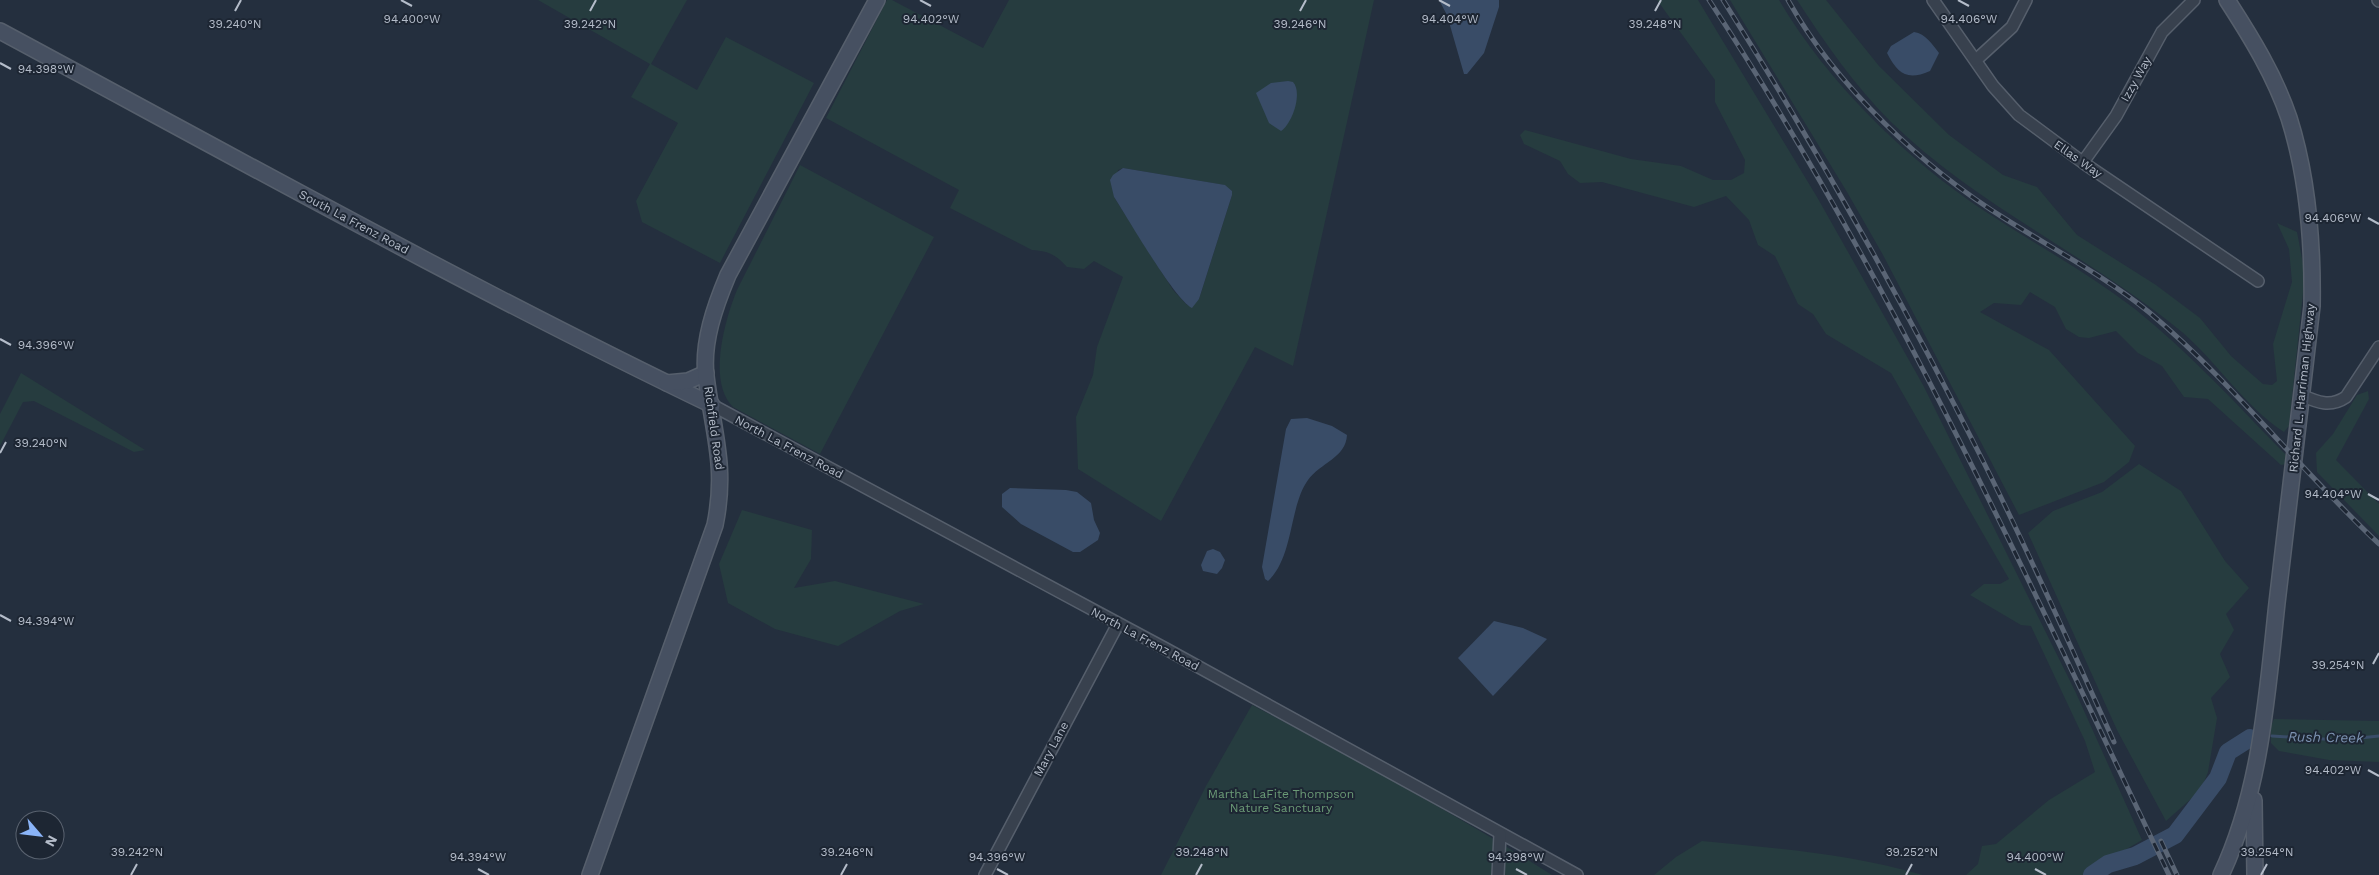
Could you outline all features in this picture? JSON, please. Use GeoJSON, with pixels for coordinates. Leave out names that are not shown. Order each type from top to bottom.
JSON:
{"type":"FeatureCollection","features":[{"type":"Feature","properties":{"kind":"street","name":"Richfield Road"},"geometry":{"type":"LineString","coordinates":[[590,875],[715,525],[721,486],[721,466],[706,373],[710,327],[714,309],[728,275],[877,0]]}},
{"type":"Feature","properties":{"kind":"street","name":"Ellas Way"},"geometry":{"type":"LineString","coordinates":[[1933,0],[2004,100],[2019,115],[2083,162],[2258,281]]}},
{"type":"Feature","properties":{"kind":"street"},"geometry":{"type":"LineString","coordinates":[[1976,60],[2012,27],[2026,0]]}},
{"type":"Feature","properties":{"kind":"street","name":"Izzy Way"},"geometry":{"type":"LineString","coordinates":[[2083,162],[2116,116],[2162,32],[2194,0]]}},
{"type":"Feature","properties":{"kind":"street","name":"Richard L. Harriman Highway"},"geometry":{"type":"LineString","coordinates":[[2221,875],[2230,857],[2244,818],[2253,781],[2262,727],[2312,306],[2309,212],[2288,118],[2270,73],[2227,0]]}},
{"type":"Feature","properties":{"kind":"street","name":"South La Frenz Road"},"geometry":{"type":"LineString","coordinates":[[0,31],[392,242],[665,383],[712,405]]}},
{"type":"Feature","properties":{"kind":"street"},"geometry":{"type":"LineString","coordinates":[[2301,395],[2316,402],[2327,404],[2339,402],[2346,397],[2379,347]]}},
{"type":"Feature","properties":{"kind":"street"},"geometry":{"type":"LineString","coordinates":[[665,383],[688,381],[706,373]]}},
{"type":"Feature","properties":{"kind":"street","name":"North La Frenz Road"},"geometry":{"type":"LineString","coordinates":[[712,405],[1577,875]]}},
{"type":"Feature","properties":{"kind":"street","name":"Mary Lane"},"geometry":{"type":"LineString","coordinates":[[985,875],[1118,624]]}},
{"type":"Feature","properties":{"kind":"street"},"geometry":{"type":"LineString","coordinates":[[2253,781],[2254,874]]}},
{"type":"Feature","properties":{"kind":"street"},"geometry":{"type":"LineString","coordinates":[[1498,875],[1500,834]]}},
{"type":"Feature","properties":{"kind":"street"},"geometry":{"type":"LineString","coordinates":[[2230,857],[2251,866],[2254,874]]}},
{"type":"Feature","properties":{"kind":"green space"},"geometry":{"type":"Polygon","coordinates":[[[538,0],[687,0],[651,64],[697,90],[726,37],[814,83],[720,263],[642,222],[636,201],[678,123],[631,97],[650,64],[538,0]]]}},
{"type":"Feature","properties":{"kind":"green space"},"geometry":{"type":"Polygon","coordinates":[[[887,0],[892,0],[983,48],[1009,0],[1374,0],[1293,366],[1255,347],[1161,521],[1078,469],[1076,417],[1093,375],[1097,347],[1123,277],[1094,261],[1084,269],[1067,267],[1052,254],[1032,250],[950,208],[959,190],[826,118],[887,0]],[[1123,168],[1118,170],[1114,197],[1173,290],[1187,305],[1199,299],[1232,195],[1232,191],[1224,185],[1123,168]]]}},
{"type":"Feature","properties":{"kind":"green space"},"geometry":{"type":"Polygon","coordinates":[[[1657,0],[1698,0],[1817,197],[1923,385],[2076,693],[2142,840],[2115,856],[2106,875],[1966,875],[1978,864],[1982,846],[1996,844],[2049,800],[2095,772],[2085,741],[2031,626],[2021,625],[1970,595],[1984,584],[2000,584],[2009,579],[1891,373],[1826,334],[1813,314],[1798,304],[1775,256],[1758,245],[1749,220],[1726,196],[1694,207],[1602,182],[1580,183],[1568,174],[1560,161],[1524,144],[1520,135],[1525,130],[1631,159],[1681,166],[1713,180],[1731,180],[1744,173],[1745,160],[1715,102],[1715,80],[1657,0]]]}},
{"type":"Feature","properties":{"kind":"green space"},"geometry":{"type":"Polygon","coordinates":[[[1730,0],[1779,0],[1798,31],[1820,60],[1898,144],[1956,191],[1986,212],[2099,283],[2135,309],[2175,343],[2232,399],[2287,456],[2286,464],[2281,465],[2208,399],[2184,397],[2162,366],[2138,353],[2116,331],[2089,338],[2079,337],[2066,329],[2055,307],[2030,292],[2021,305],[1994,303],[1980,312],[2049,350],[2135,446],[2129,462],[2104,482],[2019,515],[1883,255],[1847,192],[1730,0]]]}},
{"type":"Feature","properties":{"kind":"green space"},"geometry":{"type":"Polygon","coordinates":[[[1797,0],[1826,0],[1879,66],[1949,135],[2003,175],[2037,187],[2077,235],[2156,285],[2200,318],[2231,356],[2263,384],[2272,385],[2277,381],[2273,344],[2292,282],[2289,249],[2277,223],[2297,232],[2305,274],[2289,426],[2284,432],[2256,410],[2208,357],[2182,332],[2110,279],[1960,180],[1924,152],[1891,122],[1865,94],[1797,0]]]}},
{"type":"Feature","properties":{"kind":"green space"},"geometry":{"type":"Polygon","coordinates":[[[800,165],[934,237],[820,454],[733,407],[725,396],[721,382],[721,350],[732,302],[800,165]]]}},
{"type":"Feature","properties":{"kind":"green space"},"geometry":{"type":"Polygon","coordinates":[[[21,373],[145,450],[134,452],[34,401],[23,402],[0,446],[0,414],[21,373]]]}},
{"type":"Feature","properties":{"kind":"green space"},"geometry":{"type":"Polygon","coordinates":[[[2368,391],[2369,399],[2336,460],[2379,504],[2379,536],[2317,472],[2316,453],[2333,434],[2357,395],[2368,391]]]}},
{"type":"Feature","properties":{"kind":"green space"},"geometry":{"type":"Polygon","coordinates":[[[2139,464],[2181,491],[2225,561],[2249,588],[2226,614],[2234,630],[2220,654],[2230,677],[2211,698],[2217,718],[2208,772],[2201,790],[2166,821],[2117,730],[2028,533],[2053,511],[2102,492],[2139,464]]]}},
{"type":"Feature","properties":{"kind":"green space"},"geometry":{"type":"Polygon","coordinates":[[[742,510],[812,530],[811,559],[794,588],[835,581],[924,604],[900,611],[838,646],[775,629],[728,603],[719,564],[742,510]]]}},
{"type":"Feature","properties":{"kind":"green space","name":"Martha LaFite Thompson Nature Sanctuary"},"geometry":{"type":"Polygon","coordinates":[[[1252,705],[1404,787],[1552,875],[1161,875],[1206,786],[1252,705]]]}},
{"type":"Feature","properties":{"kind":"green space"},"geometry":{"type":"Polygon","coordinates":[[[2274,719],[2379,721],[2379,762],[2329,760],[2279,751],[2271,743],[2271,726],[2274,719]]]}},
{"type":"Feature","properties":{"kind":"green space"},"geometry":{"type":"Polygon","coordinates":[[[1702,841],[1785,849],[1841,857],[1923,875],[1654,875],[1676,857],[1702,841]]]}},
{"type":"Feature","properties":{"kind":"water"},"geometry":{"type":"Polygon","coordinates":[[[1439,0],[1499,0],[1499,7],[1484,53],[1467,74],[1464,74],[1447,15],[1439,0]]]}},
{"type":"Feature","properties":{"kind":"water"},"geometry":{"type":"Polygon","coordinates":[[[1914,32],[1925,37],[1939,53],[1930,71],[1909,75],[1899,71],[1887,53],[1891,46],[1914,32]]]}},
{"type":"Feature","properties":{"kind":"water"},"geometry":{"type":"Polygon","coordinates":[[[1293,82],[1296,87],[1295,108],[1289,122],[1281,131],[1269,123],[1256,93],[1271,83],[1293,82]]]}},
{"type":"Feature","properties":{"kind":"water"},"geometry":{"type":"Polygon","coordinates":[[[1123,168],[1225,185],[1232,191],[1199,299],[1192,308],[1174,290],[1114,197],[1110,180],[1113,175],[1123,168]]]}},
{"type":"Feature","properties":{"kind":"water"},"geometry":{"type":"Polygon","coordinates":[[[1307,418],[1332,426],[1347,435],[1346,443],[1337,455],[1308,480],[1297,503],[1283,559],[1268,581],[1265,579],[1262,567],[1286,429],[1291,419],[1307,418]]]}},
{"type":"Feature","properties":{"kind":"water"},"geometry":{"type":"Polygon","coordinates":[[[1010,488],[1077,492],[1091,503],[1094,520],[1100,533],[1098,540],[1080,552],[1073,552],[1021,524],[1002,507],[1002,494],[1010,488]]]}},
{"type":"Feature","properties":{"kind":"water"},"geometry":{"type":"Polygon","coordinates":[[[1213,549],[1220,552],[1225,560],[1217,574],[1203,571],[1201,565],[1207,551],[1213,549]]]}},
{"type":"Feature","properties":{"kind":"water"},"geometry":{"type":"Polygon","coordinates":[[[1494,621],[1523,628],[1547,639],[1493,696],[1458,658],[1494,621]]]}},
{"type":"Feature","properties":{"kind":"waterway","name":"Rush Creek"},"geometry":{"type":"LineString","coordinates":[[2272,736],[2340,740],[2379,736]]}},
{"type":"Feature","properties":{"kind":"waterway","name":"Rush Creek"},"geometry":{"type":"LineString","coordinates":[[2092,875],[2108,864],[2135,856],[2175,835],[2218,778],[2228,752],[2250,738]]}},
{"type":"Feature","properties":{"kind":"railway"},"geometry":{"type":"LineString","coordinates":[[1709,0],[1775,105],[1837,211],[1897,320],[2009,540],[2169,875]]}},
{"type":"Feature","properties":{"kind":"railway"},"geometry":{"type":"LineString","coordinates":[[1723,0],[1825,169],[1890,284],[1952,400],[2050,600],[2114,742]]}},
{"type":"Feature","properties":{"kind":"railway"},"geometry":{"type":"LineString","coordinates":[[1788,0],[1808,32],[1856,94],[1913,150],[1975,199],[2098,276],[2150,313],[2210,368],[2322,487],[2379,544]]}},
{"type":"Feature","properties":{"kind":"railway"},"geometry":{"type":"LineString","coordinates":[[2161,841],[2177,875]]}}]}
